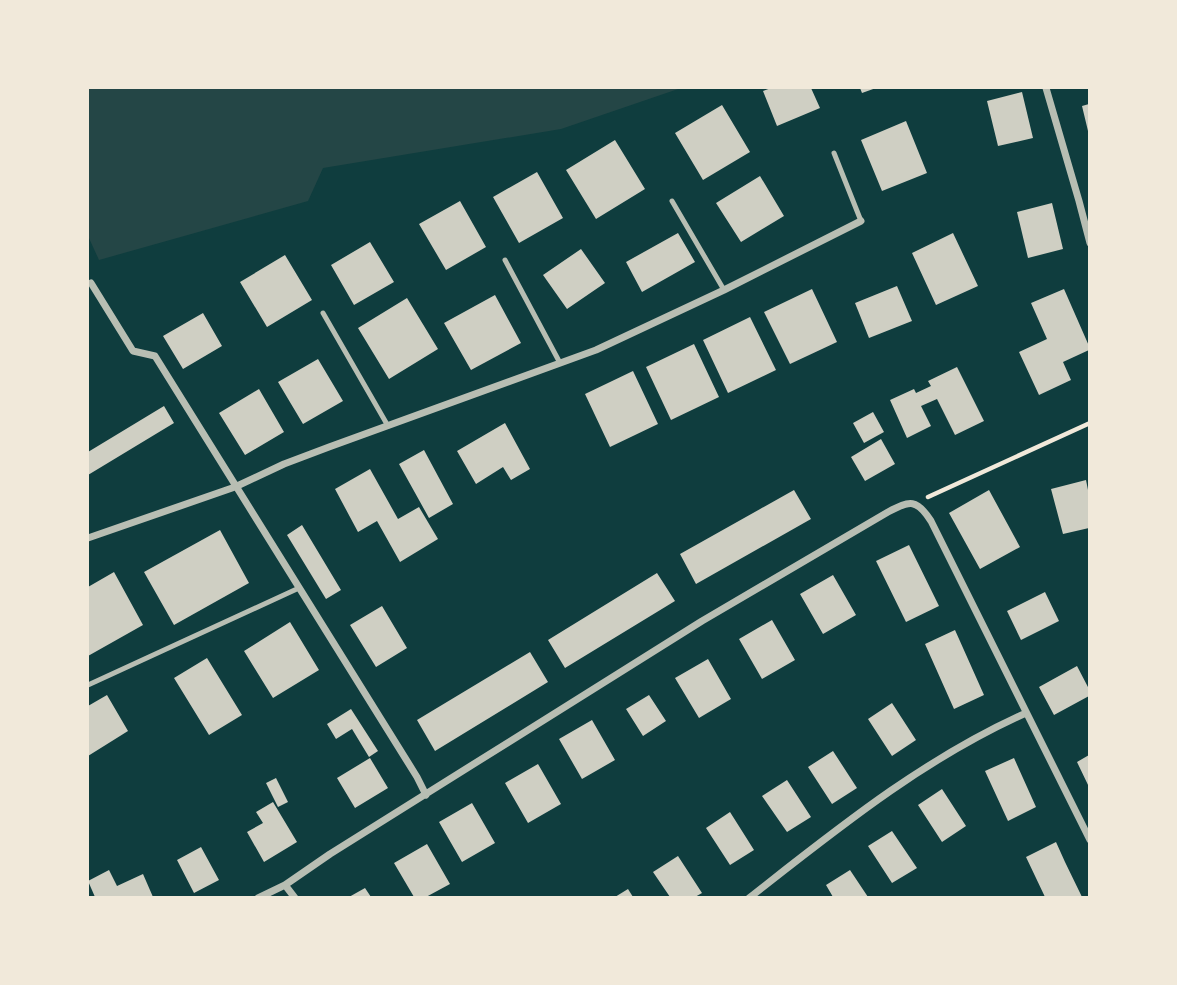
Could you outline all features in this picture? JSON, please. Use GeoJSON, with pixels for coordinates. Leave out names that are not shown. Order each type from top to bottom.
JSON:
{"type":"FeatureCollection","features":[{"type":"Feature","properties":{"kind":"street"},"geometry":{"type":"LineString","coordinates":[[1046,88],[1090,243]]}},
{"type":"Feature","properties":{"kind":"street"},"geometry":{"type":"LineString","coordinates":[[88,538],[235,487],[285,464],[596,350],[862,221]]}},
{"type":"Feature","properties":{"kind":"street"},"geometry":{"type":"LineString","coordinates":[[90,283],[133,351],[155,356],[426,795]]}},
{"type":"Feature","properties":{"kind":"street"},"geometry":{"type":"LineString","coordinates":[[258,898],[285,885],[330,854],[726,607],[888,512],[902,505],[915,503],[925,511],[931,521],[1090,840]]}},
{"type":"Feature","properties":{"kind":"street"},"geometry":{"type":"LineString","coordinates":[[749,898],[845,822],[916,773],[967,742],[1026,713]]}},
{"type":"Feature","properties":{"kind":"street"},"geometry":{"type":"LineString","coordinates":[[285,885],[295,898]]}},
{"type":"Feature","properties":{"kind":"lane"},"geometry":{"type":"LineString","coordinates":[[834,153],[862,221]]}},
{"type":"Feature","properties":{"kind":"lane"},"geometry":{"type":"LineString","coordinates":[[672,201],[724,290]]}},
{"type":"Feature","properties":{"kind":"lane"},"geometry":{"type":"LineString","coordinates":[[505,260],[560,363]]}},
{"type":"Feature","properties":{"kind":"lane"},"geometry":{"type":"LineString","coordinates":[[323,313],[388,426]]}},
{"type":"Feature","properties":{"kind":"lane"},"geometry":{"type":"LineString","coordinates":[[88,685],[299,588]]}},
{"type":"Feature","properties":{"kind":"path"},"geometry":{"type":"LineString","coordinates":[[915,503],[1090,423]]}},
{"type":"Feature","properties":{"kind":"shaded area"},"geometry":{"type":"Polygon","coordinates":[[[88,88],[681,88],[561,129],[323,168],[308,201],[99,260],[88,236],[88,88]]]}},
{"type":"Feature","properties":{"kind":"building"},"geometry":{"type":"Polygon","coordinates":[[[771,88],[811,88],[820,108],[777,126],[763,91],[771,88]]]}},
{"type":"Feature","properties":{"kind":"building"},"geometry":{"type":"Polygon","coordinates":[[[860,88],[876,88],[862,93],[860,88]]]}},
{"type":"Feature","properties":{"kind":"building"},"geometry":{"type":"Polygon","coordinates":[[[1022,92],[1033,138],[998,146],[987,101],[1022,92]]]}},
{"type":"Feature","properties":{"kind":"building"},"geometry":{"type":"Polygon","coordinates":[[[1089,104],[1089,131],[1088,131],[1082,106],[1089,104]]]}},
{"type":"Feature","properties":{"kind":"building"},"geometry":{"type":"Polygon","coordinates":[[[722,105],[750,152],[703,180],[675,133],[722,105]]]}},
{"type":"Feature","properties":{"kind":"building"},"geometry":{"type":"Polygon","coordinates":[[[906,121],[927,173],[882,191],[861,140],[906,121]]]}},
{"type":"Feature","properties":{"kind":"building"},"geometry":{"type":"Polygon","coordinates":[[[615,140],[645,189],[596,219],[566,170],[615,140]]]}},
{"type":"Feature","properties":{"kind":"building"},"geometry":{"type":"Polygon","coordinates":[[[537,172],[563,218],[519,243],[493,197],[537,172]]]}},
{"type":"Feature","properties":{"kind":"building"},"geometry":{"type":"Polygon","coordinates":[[[760,176],[784,216],[741,242],[716,203],[760,176]]]}},
{"type":"Feature","properties":{"kind":"building"},"geometry":{"type":"Polygon","coordinates":[[[460,201],[486,247],[446,270],[419,224],[460,201]]]}},
{"type":"Feature","properties":{"kind":"building"},"geometry":{"type":"Polygon","coordinates":[[[1052,203],[1063,249],[1028,258],[1017,212],[1052,203]]]}},
{"type":"Feature","properties":{"kind":"building"},"geometry":{"type":"Polygon","coordinates":[[[678,233],[695,262],[642,292],[626,262],[678,233]]]}},
{"type":"Feature","properties":{"kind":"building"},"geometry":{"type":"Polygon","coordinates":[[[953,233],[978,286],[936,305],[912,253],[953,233]]]}},
{"type":"Feature","properties":{"kind":"building"},"geometry":{"type":"Polygon","coordinates":[[[370,242],[394,282],[354,305],[331,265],[370,242]]]}},
{"type":"Feature","properties":{"kind":"building"},"geometry":{"type":"Polygon","coordinates":[[[581,249],[605,283],[567,309],[543,275],[581,249]]]}},
{"type":"Feature","properties":{"kind":"building"},"geometry":{"type":"Polygon","coordinates":[[[285,255],[312,300],[267,327],[240,282],[285,255]]]}},
{"type":"Feature","properties":{"kind":"building"},"geometry":{"type":"Polygon","coordinates":[[[897,286],[912,321],[869,338],[855,303],[897,286]]]}},
{"type":"Feature","properties":{"kind":"building"},"geometry":{"type":"Polygon","coordinates":[[[812,289],[837,342],[790,364],[764,312],[812,289]]]}},
{"type":"Feature","properties":{"kind":"building"},"geometry":{"type":"Polygon","coordinates":[[[1064,289],[1089,350],[1063,362],[1071,380],[1039,395],[1019,352],[1047,339],[1031,303],[1064,289]]]}},
{"type":"Feature","properties":{"kind":"building"},"geometry":{"type":"Polygon","coordinates":[[[495,295],[521,343],[471,370],[444,323],[495,295]]]}},
{"type":"Feature","properties":{"kind":"building"},"geometry":{"type":"Polygon","coordinates":[[[407,298],[438,349],[389,379],[358,328],[407,298]]]}},
{"type":"Feature","properties":{"kind":"building"},"geometry":{"type":"Polygon","coordinates":[[[203,313],[222,346],[183,369],[163,336],[203,313]]]}},
{"type":"Feature","properties":{"kind":"building"},"geometry":{"type":"Polygon","coordinates":[[[750,317],[776,370],[728,393],[703,340],[750,317]]]}},
{"type":"Feature","properties":{"kind":"building"},"geometry":{"type":"Polygon","coordinates":[[[694,344],[719,397],[671,420],[646,367],[694,344]]]}},
{"type":"Feature","properties":{"kind":"building"},"geometry":{"type":"Polygon","coordinates":[[[318,359],[343,401],[303,424],[278,382],[318,359]]]}},
{"type":"Feature","properties":{"kind":"building"},"geometry":{"type":"Polygon","coordinates":[[[957,367],[984,421],[955,435],[937,399],[921,406],[931,426],[907,438],[890,400],[914,389],[916,393],[931,386],[928,381],[957,367]]]}},
{"type":"Feature","properties":{"kind":"building"},"geometry":{"type":"Polygon","coordinates":[[[633,371],[658,424],[610,447],[585,394],[633,371]]]}},
{"type":"Feature","properties":{"kind":"building"},"geometry":{"type":"Polygon","coordinates":[[[259,389],[284,432],[245,455],[219,413],[259,389]]]}},
{"type":"Feature","properties":{"kind":"building"},"geometry":{"type":"Polygon","coordinates":[[[164,406],[174,423],[88,475],[88,452],[164,406]]]}},
{"type":"Feature","properties":{"kind":"building"},"geometry":{"type":"Polygon","coordinates":[[[873,412],[884,432],[864,443],[853,423],[873,412]]]}},
{"type":"Feature","properties":{"kind":"building"},"geometry":{"type":"Polygon","coordinates":[[[505,423],[530,469],[511,480],[503,467],[476,484],[457,451],[505,423]]]}},
{"type":"Feature","properties":{"kind":"building"},"geometry":{"type":"Polygon","coordinates":[[[881,439],[895,464],[865,481],[851,457],[881,439]]]}},
{"type":"Feature","properties":{"kind":"building"},"geometry":{"type":"Polygon","coordinates":[[[424,450],[453,504],[429,518],[399,464],[424,450]]]}},
{"type":"Feature","properties":{"kind":"building"},"geometry":{"type":"Polygon","coordinates":[[[370,469],[398,519],[419,507],[438,539],[400,562],[377,521],[358,532],[335,489],[370,469]]]}},
{"type":"Feature","properties":{"kind":"building"},"geometry":{"type":"Polygon","coordinates":[[[1086,480],[1089,528],[1063,534],[1051,489],[1086,480]]]}},
{"type":"Feature","properties":{"kind":"building"},"geometry":{"type":"Polygon","coordinates":[[[794,490],[811,519],[696,584],[680,554],[794,490]]]}},
{"type":"Feature","properties":{"kind":"building"},"geometry":{"type":"Polygon","coordinates":[[[989,490],[1020,547],[980,569],[949,513],[989,490]]]}},
{"type":"Feature","properties":{"kind":"building"},"geometry":{"type":"Polygon","coordinates":[[[302,525],[341,590],[326,599],[287,535],[302,525]]]}},
{"type":"Feature","properties":{"kind":"building"},"geometry":{"type":"Polygon","coordinates":[[[220,530],[249,583],[174,625],[144,572],[220,530]]]}},
{"type":"Feature","properties":{"kind":"building"},"geometry":{"type":"Polygon","coordinates":[[[909,545],[939,606],[906,622],[876,561],[909,545]]]}},
{"type":"Feature","properties":{"kind":"building"},"geometry":{"type":"Polygon","coordinates":[[[114,572],[143,625],[88,656],[88,587],[114,572]]]}},
{"type":"Feature","properties":{"kind":"building"},"geometry":{"type":"Polygon","coordinates":[[[657,573],[675,601],[565,668],[548,640],[657,573]]]}},
{"type":"Feature","properties":{"kind":"building"},"geometry":{"type":"Polygon","coordinates":[[[833,575],[856,615],[823,634],[800,594],[833,575]]]}},
{"type":"Feature","properties":{"kind":"building"},"geometry":{"type":"Polygon","coordinates":[[[1045,592],[1059,621],[1021,640],[1007,611],[1045,592]]]}},
{"type":"Feature","properties":{"kind":"building"},"geometry":{"type":"Polygon","coordinates":[[[382,606],[407,648],[376,667],[350,625],[382,606]]]}},
{"type":"Feature","properties":{"kind":"building"},"geometry":{"type":"Polygon","coordinates":[[[772,620],[795,660],[762,679],[739,639],[772,620]]]}},
{"type":"Feature","properties":{"kind":"building"},"geometry":{"type":"Polygon","coordinates":[[[290,622],[319,670],[273,698],[244,651],[290,622]]]}},
{"type":"Feature","properties":{"kind":"building"},"geometry":{"type":"Polygon","coordinates":[[[955,630],[984,695],[954,709],[925,644],[955,630]]]}},
{"type":"Feature","properties":{"kind":"building"},"geometry":{"type":"Polygon","coordinates":[[[530,652],[548,682],[435,751],[417,720],[530,652]]]}},
{"type":"Feature","properties":{"kind":"building"},"geometry":{"type":"Polygon","coordinates":[[[207,658],[242,715],[209,735],[174,678],[207,658]]]}},
{"type":"Feature","properties":{"kind":"building"},"geometry":{"type":"Polygon","coordinates":[[[708,659],[731,699],[699,718],[675,678],[708,659]]]}},
{"type":"Feature","properties":{"kind":"building"},"geometry":{"type":"Polygon","coordinates":[[[1077,666],[1089,689],[1089,696],[1054,715],[1039,687],[1077,666]]]}},
{"type":"Feature","properties":{"kind":"building"},"geometry":{"type":"Polygon","coordinates":[[[107,695],[128,731],[88,756],[88,706],[107,695]]]}},
{"type":"Feature","properties":{"kind":"building"},"geometry":{"type":"Polygon","coordinates":[[[649,695],[666,721],[643,736],[626,709],[649,695]]]}},
{"type":"Feature","properties":{"kind":"building"},"geometry":{"type":"Polygon","coordinates":[[[892,703],[916,740],[892,756],[868,719],[892,703]]]}},
{"type":"Feature","properties":{"kind":"building"},"geometry":{"type":"Polygon","coordinates":[[[351,709],[378,751],[369,757],[352,729],[336,739],[327,724],[351,709]]]}},
{"type":"Feature","properties":{"kind":"building"},"geometry":{"type":"Polygon","coordinates":[[[592,720],[615,760],[582,779],[559,739],[592,720]]]}},
{"type":"Feature","properties":{"kind":"building"},"geometry":{"type":"Polygon","coordinates":[[[833,751],[857,788],[832,804],[808,767],[833,751]]]}},
{"type":"Feature","properties":{"kind":"building"},"geometry":{"type":"Polygon","coordinates":[[[1089,755],[1089,787],[1077,762],[1089,755]]]}},
{"type":"Feature","properties":{"kind":"building"},"geometry":{"type":"Polygon","coordinates":[[[370,758],[388,788],[355,808],[337,778],[370,758]]]}},
{"type":"Feature","properties":{"kind":"building"},"geometry":{"type":"Polygon","coordinates":[[[1014,758],[1036,807],[1008,821],[985,771],[1014,758]]]}},
{"type":"Feature","properties":{"kind":"building"},"geometry":{"type":"Polygon","coordinates":[[[538,764],[561,804],[528,823],[505,783],[538,764]]]}},
{"type":"Feature","properties":{"kind":"building"},"geometry":{"type":"Polygon","coordinates":[[[276,778],[288,802],[278,807],[266,783],[276,778]]]}},
{"type":"Feature","properties":{"kind":"building"},"geometry":{"type":"Polygon","coordinates":[[[787,780],[811,817],[787,832],[762,796],[787,780]]]}},
{"type":"Feature","properties":{"kind":"building"},"geometry":{"type":"Polygon","coordinates":[[[942,789],[966,826],[942,842],[918,805],[942,789]]]}},
{"type":"Feature","properties":{"kind":"building"},"geometry":{"type":"Polygon","coordinates":[[[273,802],[297,842],[264,862],[247,832],[263,823],[256,812],[273,802]]]}},
{"type":"Feature","properties":{"kind":"building"},"geometry":{"type":"Polygon","coordinates":[[[472,803],[495,843],[462,862],[439,822],[472,803]]]}},
{"type":"Feature","properties":{"kind":"building"},"geometry":{"type":"Polygon","coordinates":[[[730,812],[754,850],[730,865],[706,828],[730,812]]]}},
{"type":"Feature","properties":{"kind":"building"},"geometry":{"type":"Polygon","coordinates":[[[892,831],[917,868],[892,883],[868,846],[892,831]]]}},
{"type":"Feature","properties":{"kind":"building"},"geometry":{"type":"Polygon","coordinates":[[[1056,842],[1082,897],[1045,897],[1026,857],[1056,842]]]}},
{"type":"Feature","properties":{"kind":"building"},"geometry":{"type":"Polygon","coordinates":[[[427,844],[450,884],[426,897],[414,897],[394,863],[427,844]]]}},
{"type":"Feature","properties":{"kind":"building"},"geometry":{"type":"Polygon","coordinates":[[[201,847],[219,880],[194,893],[177,860],[201,847]]]}},
{"type":"Feature","properties":{"kind":"building"},"geometry":{"type":"Polygon","coordinates":[[[678,856],[702,893],[695,897],[670,897],[653,872],[678,856]]]}},
{"type":"Feature","properties":{"kind":"building"},"geometry":{"type":"Polygon","coordinates":[[[109,870],[117,886],[143,874],[153,897],[95,897],[88,881],[109,870]]]}},
{"type":"Feature","properties":{"kind":"building"},"geometry":{"type":"Polygon","coordinates":[[[850,870],[868,897],[833,897],[826,885],[850,870]]]}},
{"type":"Feature","properties":{"kind":"building"},"geometry":{"type":"Polygon","coordinates":[[[365,888],[371,897],[349,897],[365,888]]]}},
{"type":"Feature","properties":{"kind":"building"},"geometry":{"type":"Polygon","coordinates":[[[628,889],[633,897],[615,897],[628,889]]]}}]}
